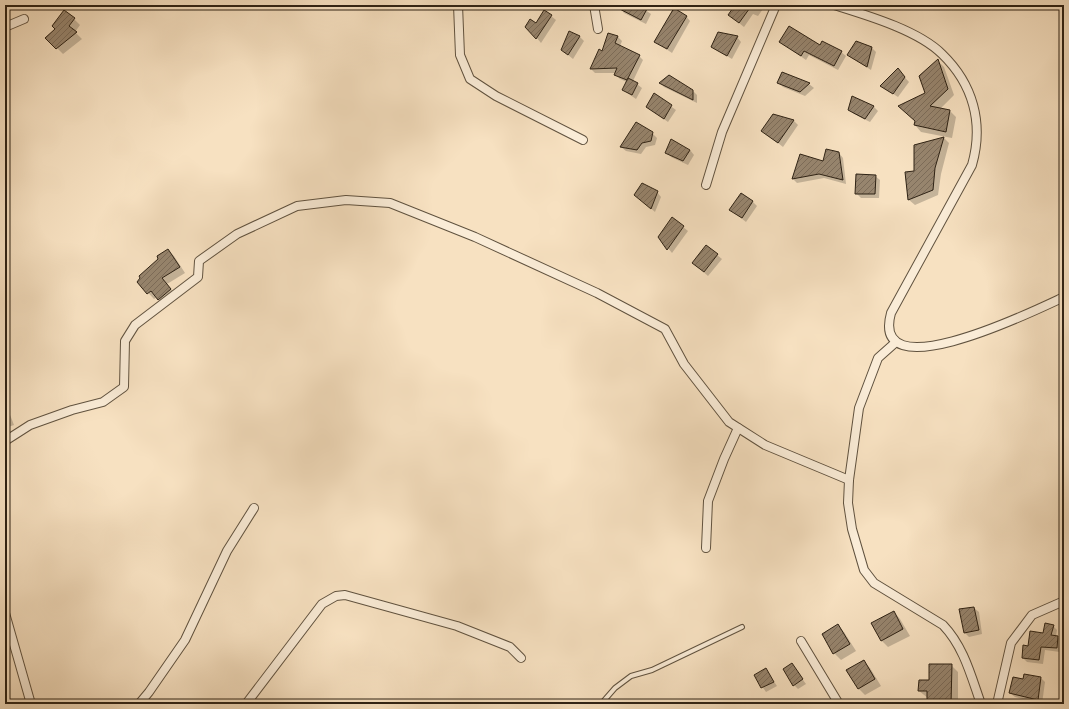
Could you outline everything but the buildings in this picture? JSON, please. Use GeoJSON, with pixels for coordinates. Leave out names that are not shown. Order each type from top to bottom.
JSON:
{"type":"FeatureCollection","features":[{"type":"Feature","properties":{"kind":"street"},"geometry":{"type":"LineString","coordinates":[[458,5],[460,55],[470,79],[496,96],[583,140]]}},
{"type":"Feature","properties":{"kind":"street"},"geometry":{"type":"LineString","coordinates":[[594,5],[598,29]]}},
{"type":"Feature","properties":{"kind":"street"},"geometry":{"type":"LineString","coordinates":[[706,185],[722,132],[776,5]]}},
{"type":"Feature","properties":{"kind":"street"},"geometry":{"type":"LineString","coordinates":[[834,5],[863,14],[896,27],[916,36],[941,53],[956,71],[968,90],[977,116],[976,150],[972,165],[891,313],[889,320],[890,328],[892,336],[896,342],[901,346],[911,348],[946,344],[1006,322],[1064,297]]}},
{"type":"Feature","properties":{"kind":"street"},"geometry":{"type":"LineString","coordinates":[[5,27],[24,19]]}},
{"type":"Feature","properties":{"kind":"street"},"geometry":{"type":"LineString","coordinates":[[5,433],[72,410],[103,402],[124,387],[125,341],[134,325],[198,277],[199,261],[237,234],[297,206],[346,200],[390,202],[475,237],[597,293],[665,328],[684,364],[729,422],[765,445],[849,480]]}},
{"type":"Feature","properties":{"kind":"street"},"geometry":{"type":"LineString","coordinates":[[896,342],[878,358],[859,408],[849,480],[848,503],[852,529],[864,570],[874,583],[943,625],[952,635],[961,650],[981,704]]}},
{"type":"Feature","properties":{"kind":"street"},"geometry":{"type":"LineString","coordinates":[[5,441],[30,425]]}},
{"type":"Feature","properties":{"kind":"street"},"geometry":{"type":"LineString","coordinates":[[706,548],[708,501],[738,428]]}},
{"type":"Feature","properties":{"kind":"street"},"geometry":{"type":"LineString","coordinates":[[139,704],[185,640],[227,551],[254,508]]}},
{"type":"Feature","properties":{"kind":"street"},"geometry":{"type":"LineString","coordinates":[[246,704],[322,604],[336,596],[345,595],[457,626],[510,647],[521,658]]}},
{"type":"Feature","properties":{"kind":"street"},"geometry":{"type":"LineString","coordinates":[[997,704],[1011,643],[1016,635],[1032,615],[1064,601]]}},
{"type":"Feature","properties":{"kind":"street"},"geometry":{"type":"LineString","coordinates":[[5,613],[31,704]]}},
{"type":"Feature","properties":{"kind":"street"},"geometry":{"type":"LineString","coordinates":[[801,641],[839,704]]}},
{"type":"Feature","properties":{"kind":"lane"},"geometry":{"type":"LineString","coordinates":[[601,704],[615,688],[631,676],[652,670],[742,627]]}}]}
